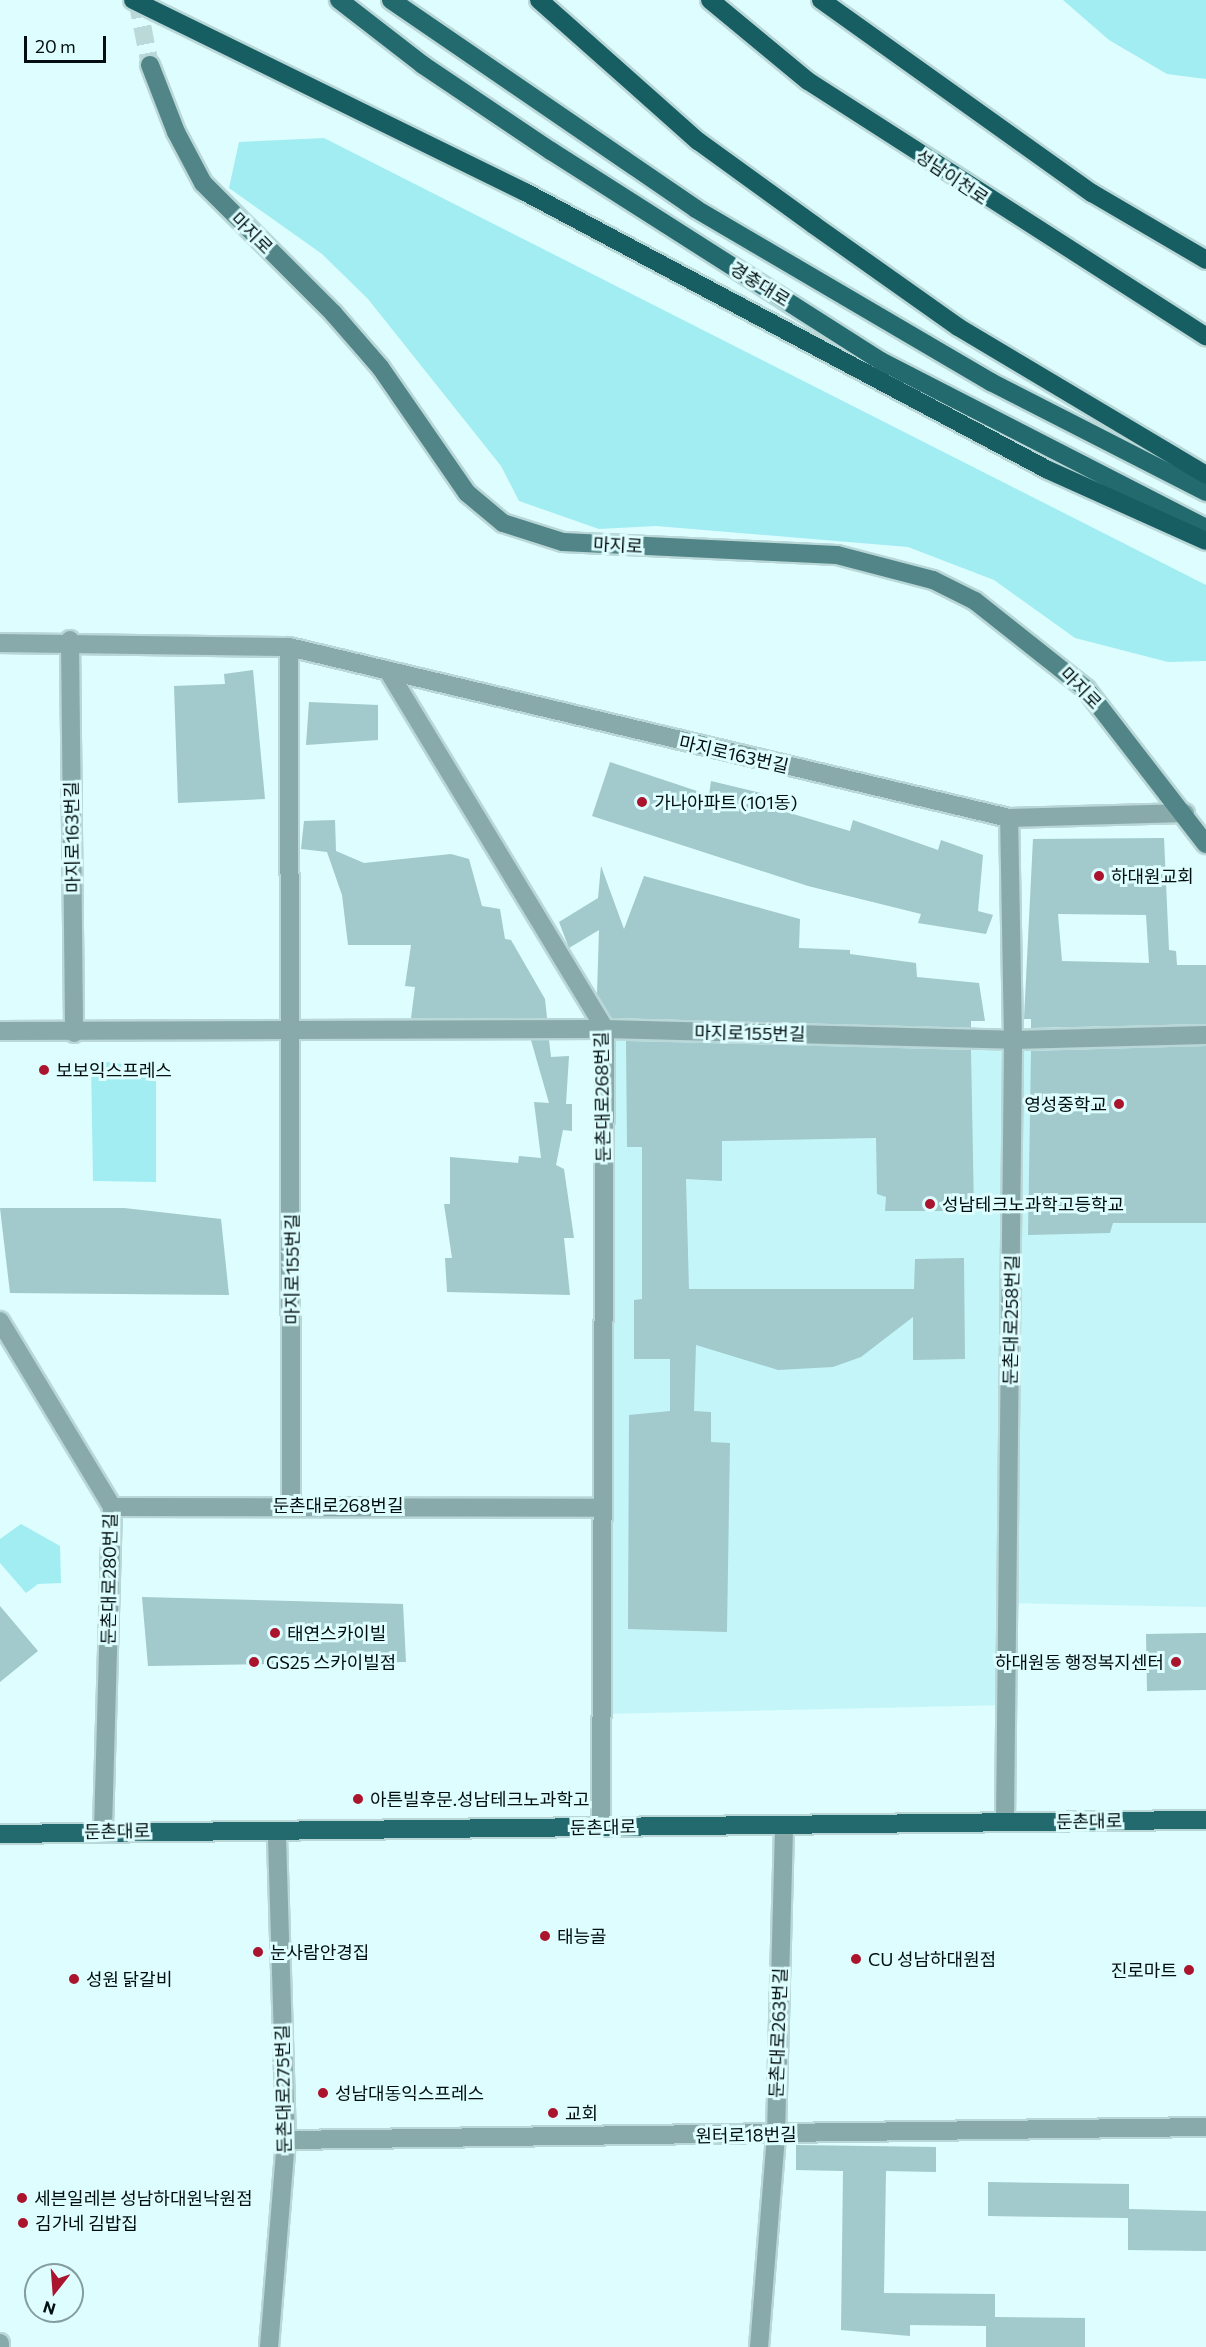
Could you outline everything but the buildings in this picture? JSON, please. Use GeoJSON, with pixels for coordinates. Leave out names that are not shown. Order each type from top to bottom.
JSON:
{"type":"FeatureCollection","features":[{"type":"Feature","properties":{"kind":"highway"},"geometry":{"type":"LineString","coordinates":[[133,0],[525,192],[1048,470],[1206,541]]}},
{"type":"Feature","properties":{"kind":"highway"},"geometry":{"type":"LineString","coordinates":[[539,0],[698,141],[814,225],[958,327],[1206,475]]}},
{"type":"Feature","properties":{"kind":"highway","name":"성남이천로"},"geometry":{"type":"LineString","coordinates":[[710,0],[808,81],[1206,337]]}},
{"type":"Feature","properties":{"kind":"highway"},"geometry":{"type":"LineString","coordinates":[[821,0],[1092,193],[1206,260]]}},
{"type":"Feature","properties":{"kind":"main road","name":"경충대로"},"geometry":{"type":"LineString","coordinates":[[339,0],[423,65],[550,151],[881,361],[1206,528]]}},
{"type":"Feature","properties":{"kind":"main road","name":"경충대로"},"geometry":{"type":"LineString","coordinates":[[391,0],[696,209],[991,382],[1206,492]]}},
{"type":"Feature","properties":{"kind":"main road","name":"마지로"},"geometry":{"type":"LineString","coordinates":[[150,65],[176,132],[203,183],[333,313],[380,367],[467,493],[503,523],[563,543],[837,555],[933,580],[984,607],[1086,689],[1185,813],[1206,844]]}},
{"type":"Feature","properties":{"kind":"main road","name":"둔촌대로"},"geometry":{"type":"LineString","coordinates":[[0,1834],[103,1831],[1206,1820]]}},
{"type":"Feature","properties":{"kind":"street","name":"마지로163번길"},"geometry":{"type":"LineString","coordinates":[[0,643],[70,640],[289,647],[390,674],[1009,818],[1185,813]]}},
{"type":"Feature","properties":{"kind":"street","name":"마지로163번길"},"geometry":{"type":"LineString","coordinates":[[70,640],[74,1033]]}},
{"type":"Feature","properties":{"kind":"street"},"geometry":{"type":"LineString","coordinates":[[289,647],[294,1035]]}},
{"type":"Feature","properties":{"kind":"street","name":"둔촌대로268번길"},"geometry":{"type":"LineString","coordinates":[[390,674],[605,1029],[599,1508],[601,1827]]}},
{"type":"Feature","properties":{"kind":"street","name":"둔촌대로258번길"},"geometry":{"type":"LineString","coordinates":[[1005,1822],[1013,1040],[1009,818]]}},
{"type":"Feature","properties":{"kind":"street","name":"마지로155번길"},"geometry":{"type":"LineString","coordinates":[[0,1031],[294,1035],[605,1029],[1013,1040],[1206,1035]]}},
{"type":"Feature","properties":{"kind":"street","name":"마지로155번길"},"geometry":{"type":"LineString","coordinates":[[291,1504],[294,1035]]}},
{"type":"Feature","properties":{"kind":"street","name":"둔촌대로280번길"},"geometry":{"type":"LineString","coordinates":[[0,1321],[112,1507],[103,1831]]}},
{"type":"Feature","properties":{"kind":"street","name":"둔촌대로268번길"},"geometry":{"type":"LineString","coordinates":[[112,1507],[291,1504],[599,1508]]}},
{"type":"Feature","properties":{"kind":"street","name":"둔촌대로263번길"},"geometry":{"type":"LineString","coordinates":[[759,2347],[776,2134],[784,1826]]}},
{"type":"Feature","properties":{"kind":"street","name":"둔촌대로275번길"},"geometry":{"type":"LineString","coordinates":[[269,2347],[286,2140],[278,1831]]}},
{"type":"Feature","properties":{"kind":"street","name":"원터로18번길"},"geometry":{"type":"LineString","coordinates":[[286,2140],[1206,2127]]}},
{"type":"Feature","properties":{"kind":"shaded area"},"geometry":{"type":"Polygon","coordinates":[[[1063,0],[1206,0],[1206,79],[1167,74],[1109,40],[1063,0]]]}},
{"type":"Feature","properties":{"kind":"shaded area"},"geometry":{"type":"Polygon","coordinates":[[[324,138],[1206,585],[1206,661],[1168,662],[1075,638],[994,580],[908,547],[656,526],[599,529],[519,501],[501,466],[368,299],[322,254],[229,188],[239,142],[324,138]]]}},
{"type":"Feature","properties":{"kind":"shaded area"},"geometry":{"type":"Polygon","coordinates":[[[605,1029],[1206,1035],[1206,1607],[1008,1603],[1007,1705],[602,1714],[605,1029]]]}},
{"type":"Feature","properties":{"kind":"shaded area"},"geometry":{"type":"Polygon","coordinates":[[[91,1060],[156,1068],[156,1182],[93,1181],[91,1060]]]}},
{"type":"Feature","properties":{"kind":"shaded area"},"geometry":{"type":"Polygon","coordinates":[[[21,1524],[60,1546],[61,1583],[38,1584],[26,1593],[0,1563],[0,1539],[21,1524]]]}},
{"type":"Feature","properties":{"kind":"tunnel"},"geometry":{"type":"LineString","coordinates":[[137,0],[150,65]]}},
{"type":"Feature","properties":{"kind":"place","name":"가나아파트 (101동)"},"geometry":{"type":"Point","coordinates":[642,802]}},
{"type":"Feature","properties":{"kind":"place","name":"하대원교회"},"geometry":{"type":"Point","coordinates":[1099,876]}},
{"type":"Feature","properties":{"kind":"place","name":"보보익스프레스"},"geometry":{"type":"Point","coordinates":[44,1070]}},
{"type":"Feature","properties":{"kind":"place","name":"영성중학교"},"geometry":{"type":"Point","coordinates":[1119,1104]}},
{"type":"Feature","properties":{"kind":"place","name":"성남테크노과학고등학교"},"geometry":{"type":"Point","coordinates":[930,1204]}},
{"type":"Feature","properties":{"kind":"place","name":"태연스카이빌"},"geometry":{"type":"Point","coordinates":[275,1633]}},
{"type":"Feature","properties":{"kind":"place","name":"GS25 스카이빌점"},"geometry":{"type":"Point","coordinates":[254,1662]}},
{"type":"Feature","properties":{"kind":"place","name":"하대원동 행정복지센터"},"geometry":{"type":"Point","coordinates":[1176,1662]}},
{"type":"Feature","properties":{"kind":"place","name":"아튼빌후문.성남테크노과학고"},"geometry":{"type":"Point","coordinates":[358,1799]}},
{"type":"Feature","properties":{"kind":"place","name":"태능골"},"geometry":{"type":"Point","coordinates":[545,1936]}},
{"type":"Feature","properties":{"kind":"place","name":"눈사람안경집"},"geometry":{"type":"Point","coordinates":[258,1952]}},
{"type":"Feature","properties":{"kind":"place","name":"CU 성남하대원점"},"geometry":{"type":"Point","coordinates":[856,1959]}},
{"type":"Feature","properties":{"kind":"place","name":"진로마트"},"geometry":{"type":"Point","coordinates":[1189,1970]}},
{"type":"Feature","properties":{"kind":"place","name":"성원 닭갈비"},"geometry":{"type":"Point","coordinates":[74,1979]}},
{"type":"Feature","properties":{"kind":"place","name":"성남대동익스프레스"},"geometry":{"type":"Point","coordinates":[323,2093]}},
{"type":"Feature","properties":{"kind":"place","name":"교회"},"geometry":{"type":"Point","coordinates":[553,2113]}},
{"type":"Feature","properties":{"kind":"place","name":"세븐일레븐 성남하대원낙원점"},"geometry":{"type":"Point","coordinates":[22,2198]}},
{"type":"Feature","properties":{"kind":"place","name":"김가네 김밥집"},"geometry":{"type":"Point","coordinates":[23,2223]}}]}
